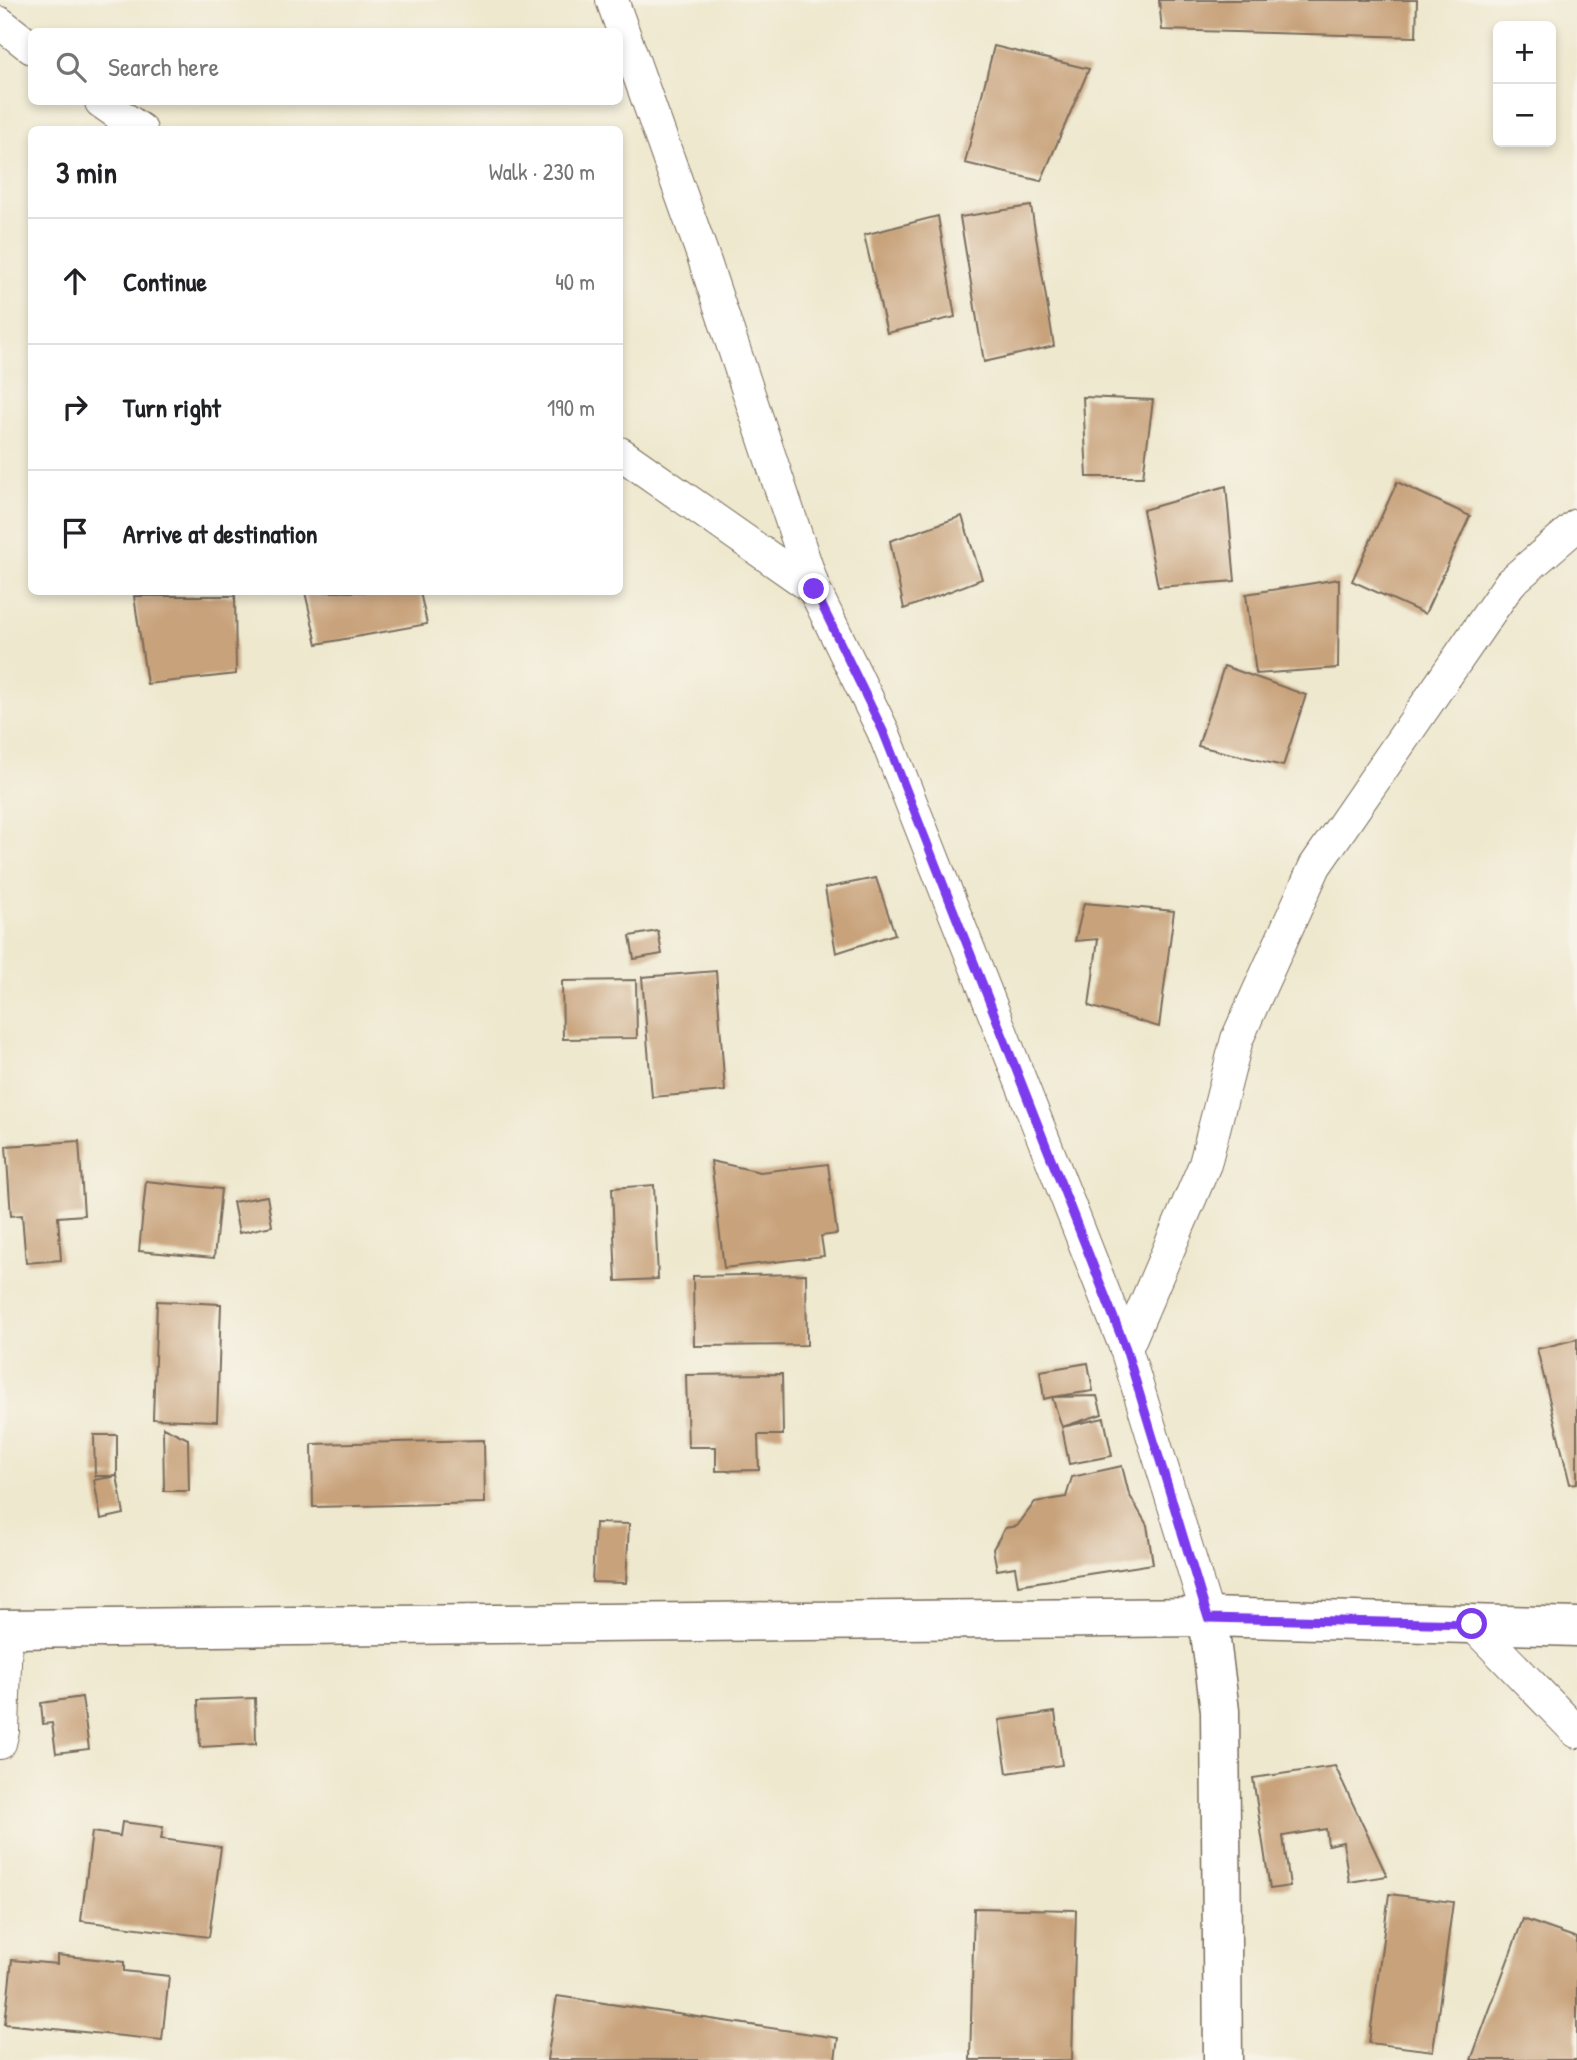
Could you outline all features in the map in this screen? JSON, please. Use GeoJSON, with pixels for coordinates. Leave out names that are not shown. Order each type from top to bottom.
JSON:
{"type":"FeatureCollection","features":[{"type":"Feature","properties":{"kind":"main road"},"geometry":{"type":"LineString","coordinates":[[1208,1618],[1220,1711],[1223,2060]]}},
{"type":"Feature","properties":{"kind":"main road"},"geometry":{"type":"LineString","coordinates":[[3,1629],[1208,1618],[1577,1628]]}},
{"type":"Feature","properties":{"kind":"street"},"geometry":{"type":"LineString","coordinates":[[611,0],[621,28]]}},
{"type":"Feature","properties":{"kind":"street"},"geometry":{"type":"LineString","coordinates":[[0,23],[28,45]]}},
{"type":"Feature","properties":{"kind":"street"},"geometry":{"type":"LineString","coordinates":[[623,33],[703,256],[814,589],[883,731],[1126,1349],[1208,1618]]}},
{"type":"Feature","properties":{"kind":"street"},"geometry":{"type":"LineString","coordinates":[[105,105],[135,126]]}},
{"type":"Feature","properties":{"kind":"street"},"geometry":{"type":"LineString","coordinates":[[623,455],[814,589]]}},
{"type":"Feature","properties":{"kind":"street"},"geometry":{"type":"LineString","coordinates":[[1126,1349],[1205,1164],[1237,1039],[1315,866],[1510,583],[1577,524]]}},
{"type":"Feature","properties":{"kind":"street"},"geometry":{"type":"LineString","coordinates":[[1472,1624],[1577,1732]]}},
{"type":"Feature","properties":{"kind":"street"},"geometry":{"type":"LineString","coordinates":[[0,1743],[3,1731],[3,1629]]}},
{"type":"Feature","properties":{"kind":"building"},"geometry":{"type":"Polygon","coordinates":[[[1159,0],[1417,0],[1416,37],[1162,30],[1159,0]]]}},
{"type":"Feature","properties":{"kind":"building"},"geometry":{"type":"Polygon","coordinates":[[[994,46],[1089,69],[1041,181],[965,163],[994,46]]]}},
{"type":"Feature","properties":{"kind":"building"},"geometry":{"type":"Polygon","coordinates":[[[1031,206],[1054,346],[984,362],[960,217],[1031,206]]]}},
{"type":"Feature","properties":{"kind":"building"},"geometry":{"type":"Polygon","coordinates":[[[938,216],[955,317],[887,333],[864,235],[938,216]]]}},
{"type":"Feature","properties":{"kind":"building"},"geometry":{"type":"Polygon","coordinates":[[[1083,397],[1153,400],[1143,477],[1087,477],[1083,397]]]}},
{"type":"Feature","properties":{"kind":"building"},"geometry":{"type":"Polygon","coordinates":[[[1397,482],[1470,516],[1425,614],[1352,581],[1397,482]]]}},
{"type":"Feature","properties":{"kind":"building"},"geometry":{"type":"Polygon","coordinates":[[[1226,486],[1235,581],[1158,587],[1143,510],[1226,486]]]}},
{"type":"Feature","properties":{"kind":"building"},"geometry":{"type":"Polygon","coordinates":[[[962,516],[982,579],[904,609],[890,541],[962,516]]]}},
{"type":"Feature","properties":{"kind":"building"},"geometry":{"type":"Polygon","coordinates":[[[1339,579],[1338,668],[1256,674],[1246,594],[1339,579]]]}},
{"type":"Feature","properties":{"kind":"building"},"geometry":{"type":"Polygon","coordinates":[[[306,595],[421,595],[427,624],[317,644],[306,595]]]}},
{"type":"Feature","properties":{"kind":"building"},"geometry":{"type":"Polygon","coordinates":[[[134,596],[235,596],[236,674],[147,684],[134,596]]]}},
{"type":"Feature","properties":{"kind":"building"},"geometry":{"type":"Polygon","coordinates":[[[1224,666],[1306,695],[1283,766],[1198,746],[1224,666]]]}},
{"type":"Feature","properties":{"kind":"building"},"geometry":{"type":"Polygon","coordinates":[[[876,878],[895,934],[836,953],[825,888],[876,878]]]}},
{"type":"Feature","properties":{"kind":"building"},"geometry":{"type":"Polygon","coordinates":[[[1084,903],[1174,911],[1159,1027],[1089,1006],[1098,939],[1075,941],[1084,903]]]}},
{"type":"Feature","properties":{"kind":"building"},"geometry":{"type":"Polygon","coordinates":[[[658,931],[662,954],[634,959],[630,936],[658,931]]]}},
{"type":"Feature","properties":{"kind":"building"},"geometry":{"type":"Polygon","coordinates":[[[716,971],[725,1091],[652,1097],[642,977],[716,971]]]}},
{"type":"Feature","properties":{"kind":"building"},"geometry":{"type":"Polygon","coordinates":[[[636,980],[637,1038],[563,1039],[562,981],[636,980]]]}},
{"type":"Feature","properties":{"kind":"building"},"geometry":{"type":"Polygon","coordinates":[[[79,1141],[84,1215],[58,1217],[61,1260],[26,1263],[22,1215],[11,1216],[6,1146],[79,1141]]]}},
{"type":"Feature","properties":{"kind":"building"},"geometry":{"type":"Polygon","coordinates":[[[711,1161],[760,1172],[828,1164],[837,1234],[821,1236],[824,1256],[724,1268],[711,1161]]]}},
{"type":"Feature","properties":{"kind":"building"},"geometry":{"type":"Polygon","coordinates":[[[146,1181],[221,1189],[214,1258],[139,1251],[146,1181]]]}},
{"type":"Feature","properties":{"kind":"building"},"geometry":{"type":"Polygon","coordinates":[[[654,1185],[658,1279],[616,1281],[612,1188],[654,1185]]]}},
{"type":"Feature","properties":{"kind":"building"},"geometry":{"type":"Polygon","coordinates":[[[267,1196],[272,1226],[239,1233],[233,1202],[267,1196]]]}},
{"type":"Feature","properties":{"kind":"building"},"geometry":{"type":"Polygon","coordinates":[[[806,1274],[807,1345],[694,1346],[693,1276],[806,1274]]]}},
{"type":"Feature","properties":{"kind":"building"},"geometry":{"type":"Polygon","coordinates":[[[157,1301],[221,1304],[217,1421],[153,1419],[157,1301]]]}},
{"type":"Feature","properties":{"kind":"building"},"geometry":{"type":"Polygon","coordinates":[[[1577,1339],[1577,1483],[1570,1484],[1537,1349],[1577,1339]]]}},
{"type":"Feature","properties":{"kind":"building"},"geometry":{"type":"Polygon","coordinates":[[[1088,1363],[1093,1391],[1044,1399],[1040,1371],[1088,1363]]]}},
{"type":"Feature","properties":{"kind":"building"},"geometry":{"type":"Polygon","coordinates":[[[782,1374],[783,1435],[758,1435],[759,1470],[716,1471],[716,1447],[688,1447],[686,1375],[782,1374]]]}},
{"type":"Feature","properties":{"kind":"building"},"geometry":{"type":"Polygon","coordinates":[[[1097,1396],[1102,1414],[1062,1427],[1052,1397],[1097,1396]]]}},
{"type":"Feature","properties":{"kind":"building"},"geometry":{"type":"Polygon","coordinates":[[[1104,1418],[1112,1456],[1069,1464],[1062,1427],[1104,1418]]]}},
{"type":"Feature","properties":{"kind":"building"},"geometry":{"type":"Polygon","coordinates":[[[163,1427],[188,1439],[189,1491],[164,1491],[163,1427]]]}},
{"type":"Feature","properties":{"kind":"building"},"geometry":{"type":"Polygon","coordinates":[[[94,1435],[117,1435],[117,1476],[95,1476],[94,1435]]]}},
{"type":"Feature","properties":{"kind":"building"},"geometry":{"type":"Polygon","coordinates":[[[484,1440],[485,1503],[313,1507],[312,1444],[484,1440]]]}},
{"type":"Feature","properties":{"kind":"building"},"geometry":{"type":"Polygon","coordinates":[[[1122,1466],[1129,1494],[1147,1525],[1153,1564],[1018,1585],[1015,1567],[997,1570],[993,1549],[1005,1528],[1017,1526],[1035,1502],[1066,1497],[1072,1477],[1122,1466]]]}},
{"type":"Feature","properties":{"kind":"building"},"geometry":{"type":"Polygon","coordinates":[[[117,1476],[124,1514],[101,1519],[94,1480],[117,1476]]]}},
{"type":"Feature","properties":{"kind":"building"},"geometry":{"type":"Polygon","coordinates":[[[595,1523],[629,1524],[626,1583],[592,1582],[595,1523]]]}},
{"type":"Feature","properties":{"kind":"building"},"geometry":{"type":"Polygon","coordinates":[[[82,1697],[89,1749],[56,1753],[52,1723],[43,1724],[41,1703],[82,1697]]]}},
{"type":"Feature","properties":{"kind":"building"},"geometry":{"type":"Polygon","coordinates":[[[255,1698],[256,1744],[200,1747],[198,1700],[255,1698]]]}},
{"type":"Feature","properties":{"kind":"building"},"geometry":{"type":"Polygon","coordinates":[[[1055,1712],[1062,1765],[1007,1773],[999,1720],[1055,1712]]]}},
{"type":"Feature","properties":{"kind":"building"},"geometry":{"type":"Polygon","coordinates":[[[1335,1766],[1387,1876],[1349,1882],[1343,1842],[1328,1845],[1326,1829],[1283,1836],[1290,1886],[1270,1889],[1253,1778],[1335,1766]]]}},
{"type":"Feature","properties":{"kind":"building"},"geometry":{"type":"Polygon","coordinates":[[[122,1822],[163,1827],[161,1839],[221,1847],[209,1937],[81,1921],[92,1832],[120,1836],[122,1822]]]}},
{"type":"Feature","properties":{"kind":"building"},"geometry":{"type":"Polygon","coordinates":[[[1389,1894],[1453,1902],[1433,2051],[1369,2043],[1389,1894]]]}},
{"type":"Feature","properties":{"kind":"building"},"geometry":{"type":"Polygon","coordinates":[[[974,1908],[1076,1910],[1072,2060],[970,2060],[974,1908]]]}},
{"type":"Feature","properties":{"kind":"building"},"geometry":{"type":"Polygon","coordinates":[[[1523,1919],[1577,1938],[1577,2060],[1471,2060],[1523,1919]]]}},
{"type":"Feature","properties":{"kind":"building"},"geometry":{"type":"Polygon","coordinates":[[[57,1955],[124,1962],[124,1971],[169,1976],[162,2040],[5,2024],[12,1960],[57,1964],[57,1955]]]}},
{"type":"Feature","properties":{"kind":"building"},"geometry":{"type":"Polygon","coordinates":[[[557,1996],[838,2038],[835,2060],[547,2060],[557,1996]]]}},
{"type":"Feature","properties":{"kind":"route"},"geometry":{"type":"LineString","coordinates":[[814,589],[883,731],[1126,1349],[1208,1618],[1472,1624]]}}]}
